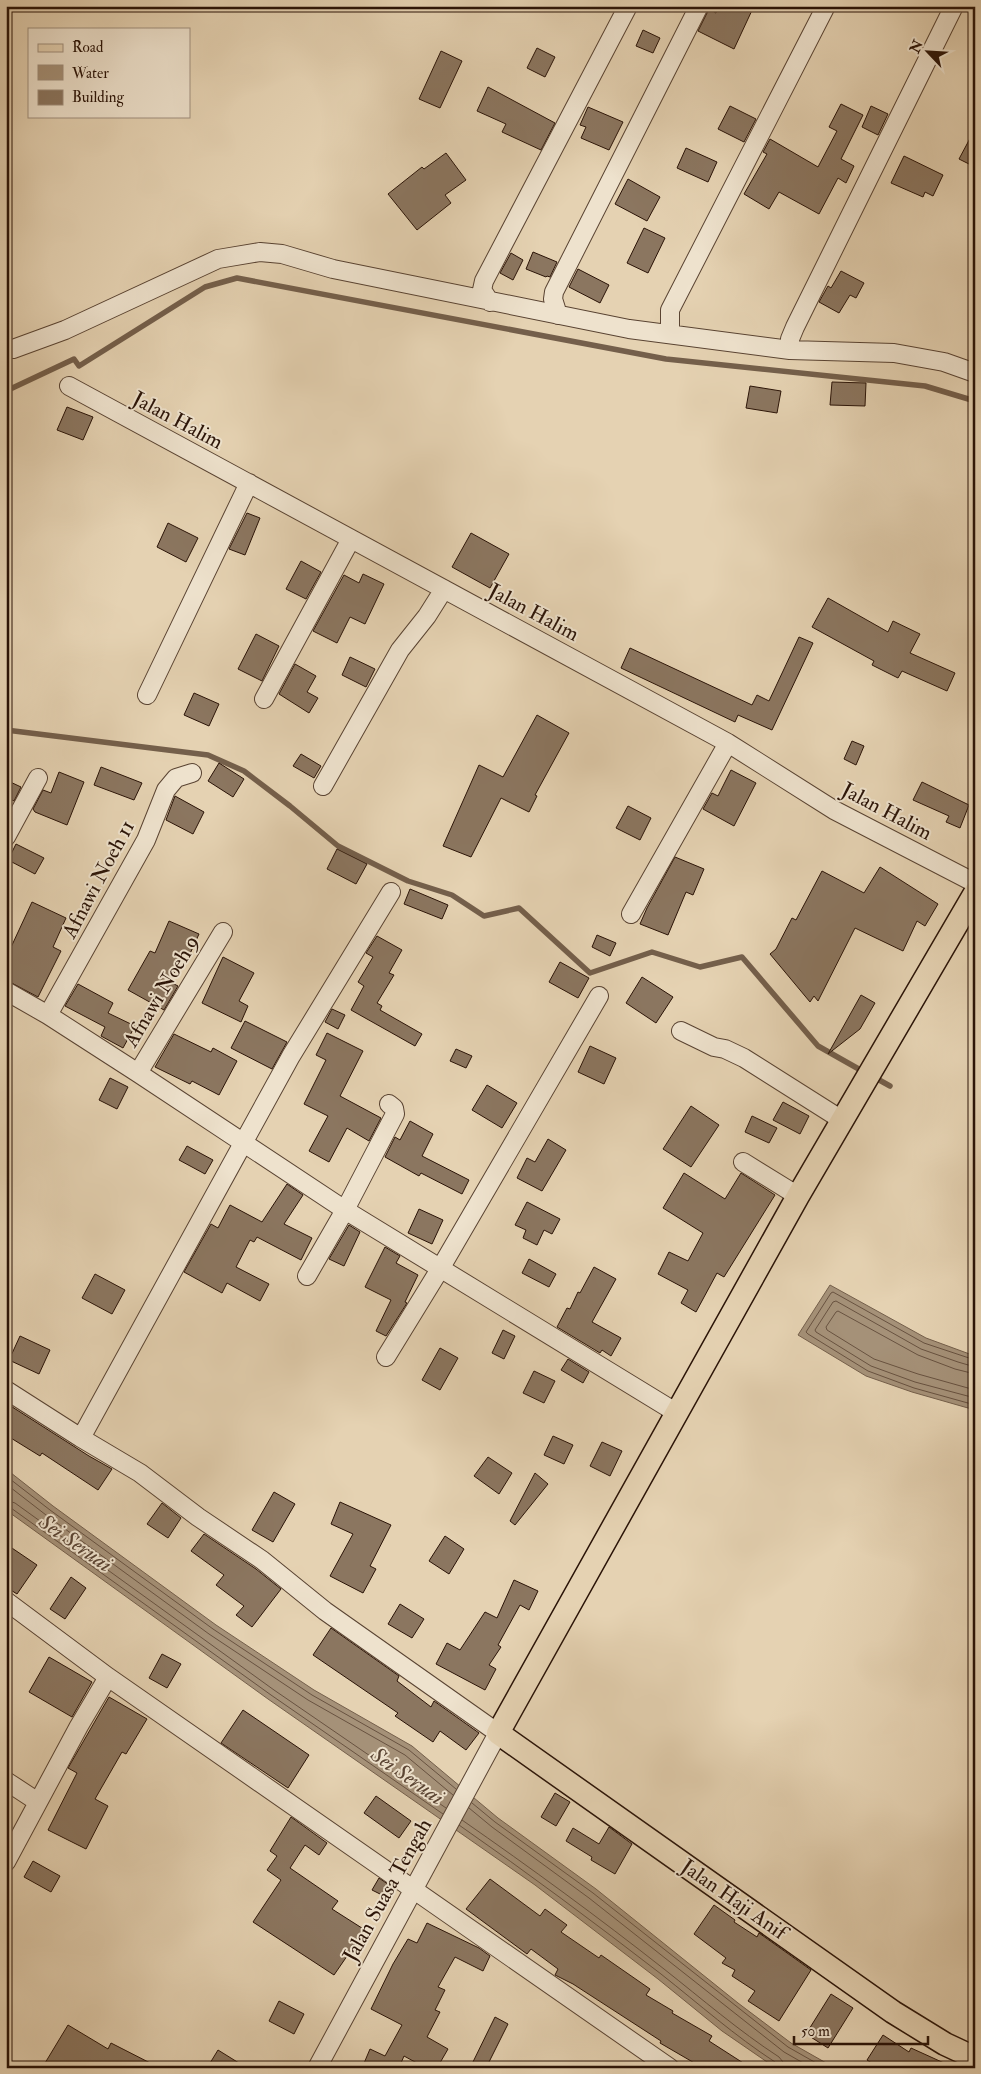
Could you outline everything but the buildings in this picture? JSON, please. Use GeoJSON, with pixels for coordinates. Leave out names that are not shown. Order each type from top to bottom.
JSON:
{"type":"FeatureCollection","features":[{"type":"Feature","properties":{"kind":"main road"},"geometry":{"type":"LineString","coordinates":[[498,1733],[798,1196],[975,893]]}},
{"type":"Feature","properties":{"kind":"main road","name":"Jalan Haji Anif"},"geometry":{"type":"LineString","coordinates":[[498,1733],[893,2012],[945,2044],[975,2058]]}},
{"type":"Feature","properties":{"kind":"street"},"geometry":{"type":"LineString","coordinates":[[490,302],[482,290],[484,281],[628,6]]}},
{"type":"Feature","properties":{"kind":"street"},"geometry":{"type":"LineString","coordinates":[[558,315],[553,299],[554,292],[699,6]]}},
{"type":"Feature","properties":{"kind":"street"},"geometry":{"type":"LineString","coordinates":[[670,333],[670,310],[826,6]]}},
{"type":"Feature","properties":{"kind":"street"},"geometry":{"type":"LineString","coordinates":[[790,350],[790,339],[954,6]]}},
{"type":"Feature","properties":{"kind":"street"},"geometry":{"type":"LineString","coordinates":[[6,349],[13,350],[65,330],[218,258],[260,252],[297,257],[333,269],[629,329],[790,350],[894,354],[944,362],[975,373]]}},
{"type":"Feature","properties":{"kind":"street","name":"Jalan Halim"},"geometry":{"type":"LineString","coordinates":[[68,386],[728,743],[834,810],[975,883]]}},
{"type":"Feature","properties":{"kind":"street"},"geometry":{"type":"LineString","coordinates":[[147,695],[249,484]]}},
{"type":"Feature","properties":{"kind":"street"},"geometry":{"type":"LineString","coordinates":[[264,700],[351,539]]}},
{"type":"Feature","properties":{"kind":"street"},"geometry":{"type":"LineString","coordinates":[[323,786],[400,650],[427,616],[444,589]]}},
{"type":"Feature","properties":{"kind":"street"},"geometry":{"type":"LineString","coordinates":[[631,914],[728,743]]}},
{"type":"Feature","properties":{"kind":"street","name":"Afnawi Noeh 11"},"geometry":{"type":"LineString","coordinates":[[48,1015],[146,840],[166,790],[176,778],[192,773]]}},
{"type":"Feature","properties":{"kind":"street"},"geometry":{"type":"LineString","coordinates":[[6,836],[38,778]]}},
{"type":"Feature","properties":{"kind":"street"},"geometry":{"type":"LineString","coordinates":[[81,1438],[242,1142],[291,1056],[390,892]]}},
{"type":"Feature","properties":{"kind":"street","name":"Afnawi Noeh 9"},"geometry":{"type":"LineString","coordinates":[[138,1073],[223,932]]}},
{"type":"Feature","properties":{"kind":"street"},"geometry":{"type":"LineString","coordinates":[[6,991],[48,1015],[138,1073],[344,1210],[677,1413]]}},
{"type":"Feature","properties":{"kind":"street"},"geometry":{"type":"LineString","coordinates":[[386,1357],[599,996]]}},
{"type":"Feature","properties":{"kind":"street"},"geometry":{"type":"LineString","coordinates":[[681,1031],[714,1047],[725,1049],[744,1058],[842,1120]]}},
{"type":"Feature","properties":{"kind":"street"},"geometry":{"type":"LineString","coordinates":[[307,1276],[395,1114],[394,1108],[389,1104]]}},
{"type":"Feature","properties":{"kind":"street"},"geometry":{"type":"LineString","coordinates":[[743,1162],[798,1196]]}},
{"type":"Feature","properties":{"kind":"street"},"geometry":{"type":"LineString","coordinates":[[6,1390],[81,1438],[140,1472],[198,1517],[262,1560],[325,1611],[498,1733]]}},
{"type":"Feature","properties":{"kind":"street"},"geometry":{"type":"LineString","coordinates":[[6,1601],[108,1676],[670,2068]]}},
{"type":"Feature","properties":{"kind":"street"},"geometry":{"type":"LineString","coordinates":[[6,1862],[108,1676]]}},
{"type":"Feature","properties":{"kind":"street","name":"Jalan Suasa Tengah"},"geometry":{"type":"LineString","coordinates":[[317,2068],[498,1733]]}},
{"type":"Feature","properties":{"kind":"street"},"geometry":{"type":"LineString","coordinates":[[6,1781],[38,1802]]}},
{"type":"Feature","properties":{"kind":"water"},"geometry":{"type":"Polygon","coordinates":[[[830,1285],[926,1338],[975,1356],[975,1410],[912,1392],[866,1376],[798,1335],[830,1285]]]}},
{"type":"Feature","properties":{"kind":"water","name":"Sei Seruai"},"geometry":{"type":"Polygon","coordinates":[[[6,1469],[53,1506],[216,1625],[314,1690],[412,1746],[498,1818],[596,1889],[738,2003],[791,2043],[835,2068],[776,2068],[722,2031],[658,1979],[535,1885],[268,1699],[6,1510],[6,1469]]]}},
{"type":"Feature","properties":{"kind":"waterway"},"geometry":{"type":"LineString","coordinates":[[6,391],[74,359],[79,366],[205,287],[237,278],[666,359],[925,386],[975,401]]}},
{"type":"Feature","properties":{"kind":"waterway"},"geometry":{"type":"LineString","coordinates":[[6,730],[208,755],[244,771],[338,846],[408,881],[452,895],[484,916],[519,908],[590,973],[652,952],[700,967],[742,957],[818,1046],[864,1072]]}},
{"type":"Feature","properties":{"kind":"waterway"},"geometry":{"type":"LineString","coordinates":[[872,1076],[890,1086]]}}]}
